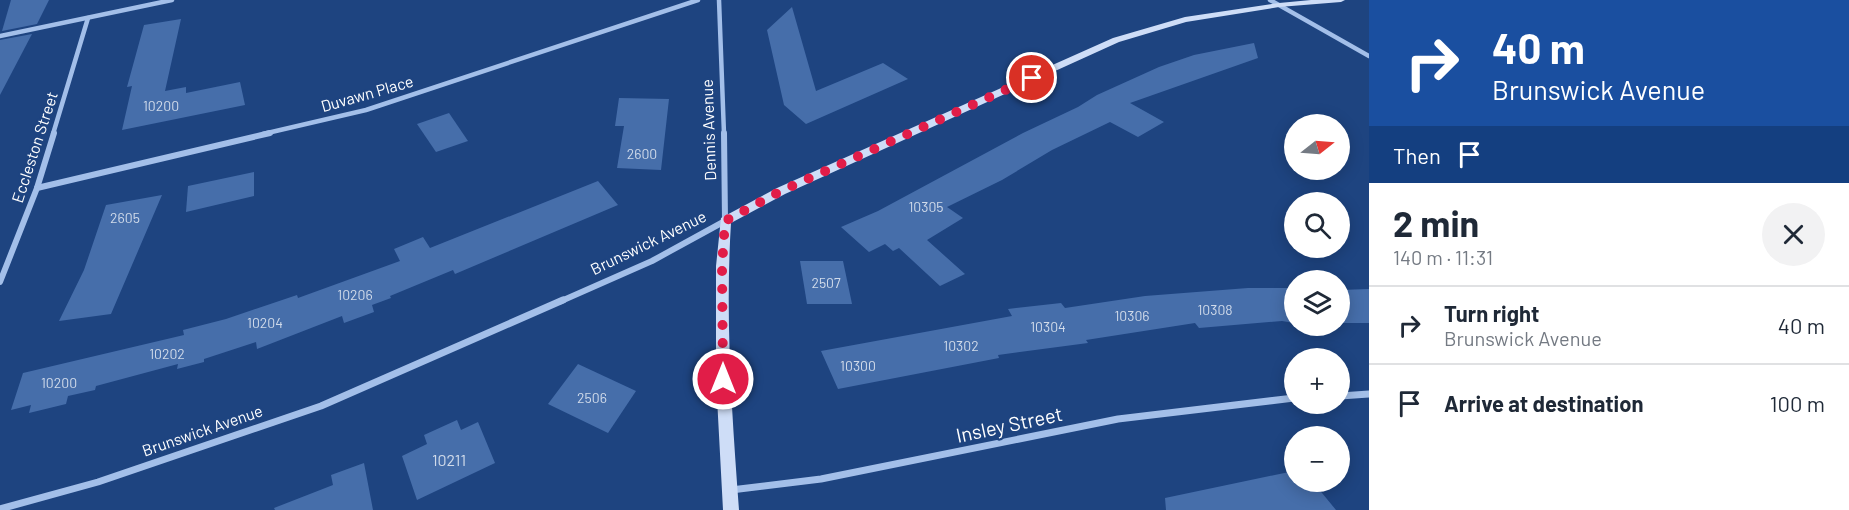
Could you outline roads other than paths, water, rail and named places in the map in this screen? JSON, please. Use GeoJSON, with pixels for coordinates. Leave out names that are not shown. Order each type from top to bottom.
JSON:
{"type":"FeatureCollection","features":[{"type":"Feature","properties":{"kind":"street"},"geometry":{"type":"LineString","coordinates":[[0,36],[172,0]]}},
{"type":"Feature","properties":{"kind":"street","name":"Duvawn Place"},"geometry":{"type":"LineString","coordinates":[[37,188],[366,110],[698,0]]}},
{"type":"Feature","properties":{"kind":"street","name":"Dennis Avenue"},"geometry":{"type":"LineString","coordinates":[[719,0],[726,185],[722,266],[723,379],[731,510]]}},
{"type":"Feature","properties":{"kind":"street","name":"Brunswick Avenue"},"geometry":{"type":"LineString","coordinates":[[0,509],[98,482],[321,406],[652,261],[781,191],[1116,40],[1185,20],[1274,2],[1341,0]]}},
{"type":"Feature","properties":{"kind":"street"},"geometry":{"type":"LineString","coordinates":[[1274,2],[1369,56]]}},
{"type":"Feature","properties":{"kind":"street","name":"Eccleston Street"},"geometry":{"type":"LineString","coordinates":[[0,282],[37,188],[88,18]]}},
{"type":"Feature","properties":{"kind":"street"},"geometry":{"type":"LineString","coordinates":[[1350,395],[1369,394]]}},
{"type":"Feature","properties":{"kind":"street","name":"Insley Street"},"geometry":{"type":"LineString","coordinates":[[730,490],[821,479],[1118,418],[1284,399]]}}]}
